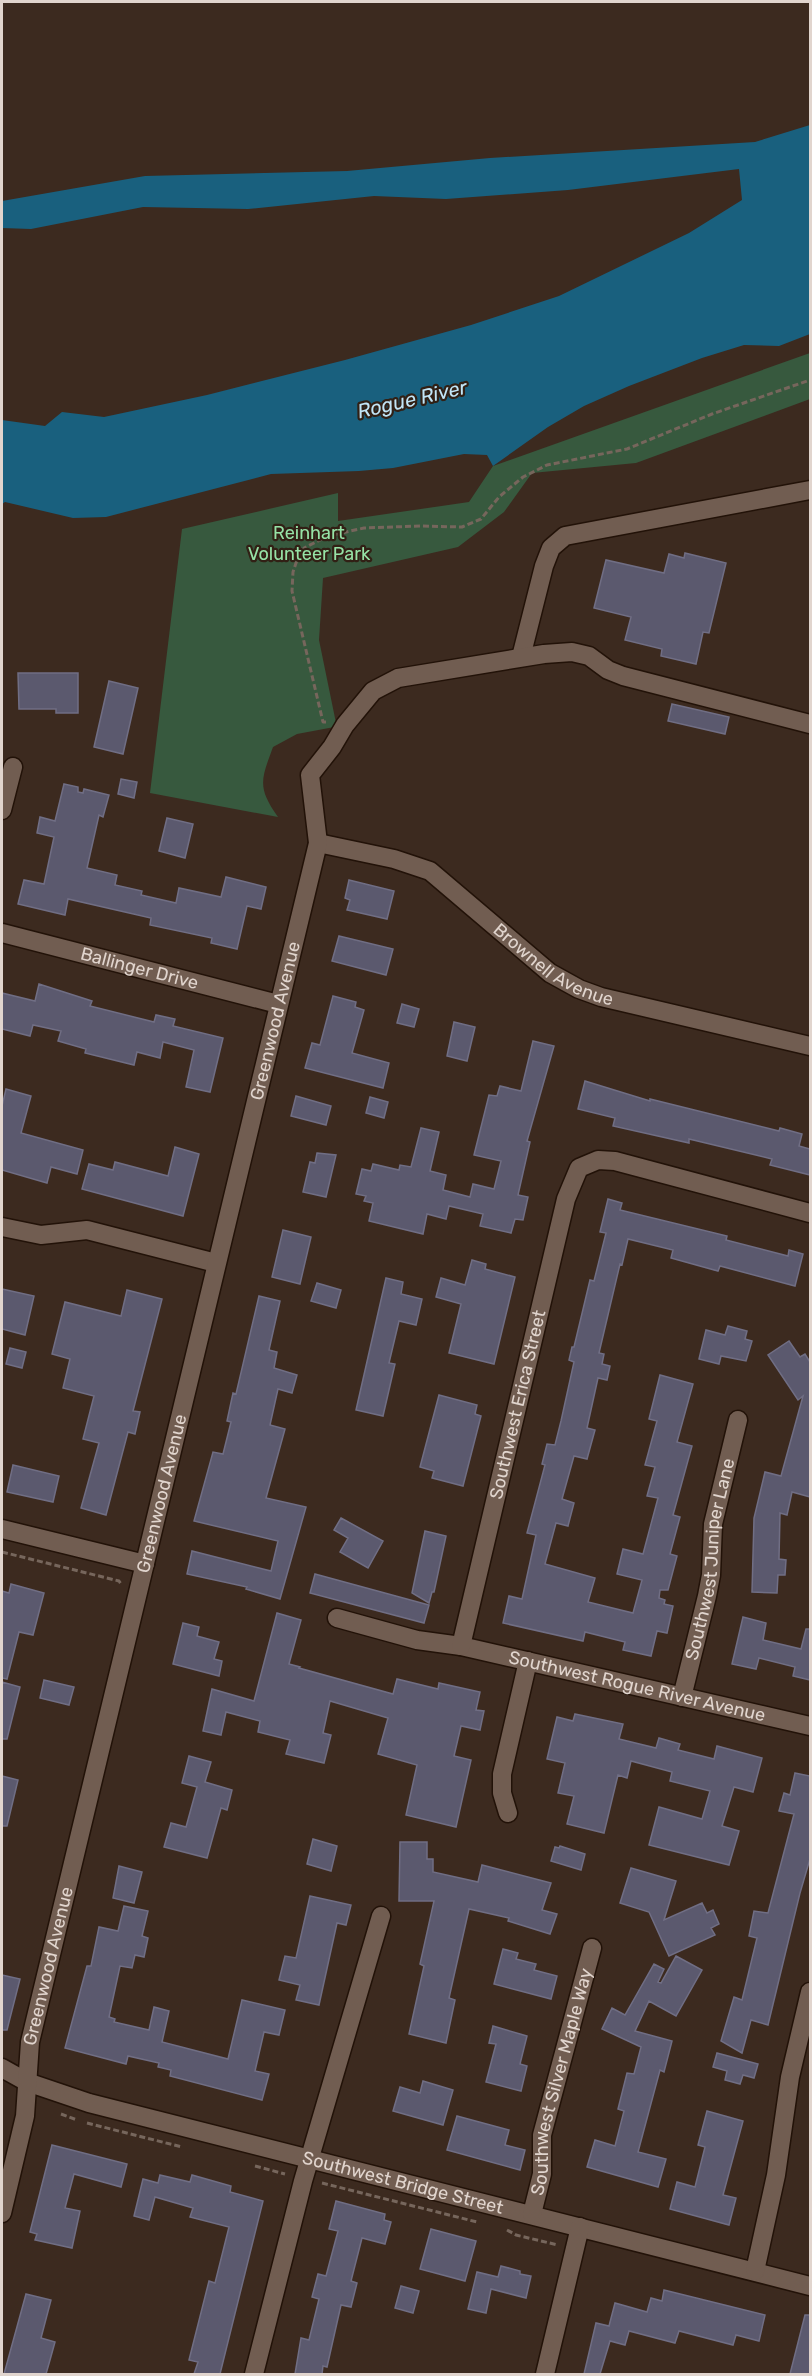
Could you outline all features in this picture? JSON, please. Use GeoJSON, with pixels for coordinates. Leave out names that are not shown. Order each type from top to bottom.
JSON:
{"type":"FeatureCollection","features":[{"type":"Feature","properties":{"kind":"street"},"geometry":{"type":"LineString","coordinates":[[521,657],[544,566],[551,548],[565,536],[810,490]]}},
{"type":"Feature","properties":{"kind":"street"},"geometry":{"type":"LineString","coordinates":[[345,725],[373,691],[398,678],[521,657],[572,652],[588,656],[608,670],[623,676],[810,724]]}},
{"type":"Feature","properties":{"kind":"street","name":"Greenwood Avenue"},"geometry":{"type":"LineString","coordinates":[[2,2213],[25,2116],[30,2042],[318,843],[310,775],[332,747],[345,725]]}},
{"type":"Feature","properties":{"kind":"street"},"geometry":{"type":"LineString","coordinates":[[2,810],[12,767]]}},
{"type":"Feature","properties":{"kind":"street","name":"Brownell Avenue"},"geometry":{"type":"LineString","coordinates":[[318,843],[394,859],[430,871],[550,973],[579,989],[601,997],[810,1046]]}},
{"type":"Feature","properties":{"kind":"street","name":"Ballinger Drive"},"geometry":{"type":"LineString","coordinates":[[2,933],[278,1004]]}},
{"type":"Feature","properties":{"kind":"street","name":"Southwest Erica Street"},"geometry":{"type":"LineString","coordinates":[[461,1646],[566,1199],[579,1168],[598,1160],[615,1161],[810,1213]]}},
{"type":"Feature","properties":{"kind":"street"},"geometry":{"type":"LineString","coordinates":[[2,1227],[41,1235],[87,1230],[216,1263]]}},
{"type":"Feature","properties":{"kind":"street","name":"Southwest Juniper Lane"},"geometry":{"type":"LineString","coordinates":[[682,1697],[707,1596],[711,1575],[713,1524],[738,1420]]}},
{"type":"Feature","properties":{"kind":"street"},"geometry":{"type":"LineString","coordinates":[[2,1529],[145,1564]]}},
{"type":"Feature","properties":{"kind":"street","name":"Southwest Rogue River Avenue"},"geometry":{"type":"LineString","coordinates":[[337,1618],[417,1640],[461,1646],[810,1726]]}},
{"type":"Feature","properties":{"kind":"street"},"geometry":{"type":"LineString","coordinates":[[508,1813],[502,1793],[502,1774],[528,1661]]}},
{"type":"Feature","properties":{"kind":"street"},"geometry":{"type":"LineString","coordinates":[[254,2374],[310,2158],[381,1916]]}},
{"type":"Feature","properties":{"kind":"street","name":"Southwest Silver Maple Way"},"geometry":{"type":"LineString","coordinates":[[532,2214],[542,2174],[542,2135],[592,1948]]}},
{"type":"Feature","properties":{"kind":"street"},"geometry":{"type":"LineString","coordinates":[[755,2271],[776,2175],[790,2077],[810,1992]]}},
{"type":"Feature","properties":{"kind":"street","name":"Southwest Bridge Street"},"geometry":{"type":"LineString","coordinates":[[2,2068],[27,2082],[89,2103],[810,2286]]}},
{"type":"Feature","properties":{"kind":"street"},"geometry":{"type":"LineString","coordinates":[[545,2374],[580,2227]]}},
{"type":"Feature","properties":{"kind":"path"},"geometry":{"type":"LineString","coordinates":[[345,725],[323,722],[292,591],[293,572],[304,548],[328,536],[364,528],[420,525],[462,527],[481,519],[499,497],[523,477],[547,465],[627,449],[712,414],[810,380]]}},
{"type":"Feature","properties":{"kind":"path"},"geometry":{"type":"LineString","coordinates":[[2,1552],[119,1581],[125,1589]]}},
{"type":"Feature","properties":{"kind":"path"},"geometry":{"type":"LineString","coordinates":[[322,2183],[487,2224]]}},
{"type":"Feature","properties":{"kind":"path"},"geometry":{"type":"LineString","coordinates":[[498,2227],[516,2235],[556,2245]]}},
{"type":"Feature","properties":{"kind":"green space","name":"Reinhart Volunteer Park"},"geometry":{"type":"Polygon","coordinates":[[[810,353],[810,399],[636,463],[532,473],[504,512],[458,547],[323,578],[319,640],[336,723],[345,725],[297,734],[273,747],[263,783],[267,798],[278,817],[150,793],[182,529],[338,493],[338,521],[469,502],[493,466],[810,353]]]}},
{"type":"Feature","properties":{"kind":"water","name":"Rogue River"},"geometry":{"type":"Polygon","coordinates":[[[810,125],[810,334],[779,346],[744,345],[702,358],[629,386],[584,406],[548,427],[493,466],[487,455],[464,454],[393,468],[271,474],[106,517],[73,518],[5,502],[2,504],[2,420],[45,426],[62,412],[104,417],[207,395],[471,325],[559,296],[689,233],[742,200],[739,169],[568,190],[446,199],[374,196],[248,209],[143,207],[31,229],[2,228],[2,201],[145,176],[347,171],[490,158],[755,142],[810,125]]]}},
{"type":"Feature","properties":{"kind":"building"},"geometry":{"type":"Polygon","coordinates":[[[685,553],[726,563],[709,633],[703,632],[696,664],[661,656],[662,649],[625,640],[631,617],[594,608],[606,560],[664,573],[669,554],[684,558],[685,553]]]}},
{"type":"Feature","properties":{"kind":"building"},"geometry":{"type":"Polygon","coordinates":[[[18,673],[78,673],[78,713],[56,713],[56,709],[19,709],[18,673]]]}},
{"type":"Feature","properties":{"kind":"building"},"geometry":{"type":"Polygon","coordinates":[[[109,681],[138,688],[123,754],[94,747],[109,681]]]}},
{"type":"Feature","properties":{"kind":"building"},"geometry":{"type":"Polygon","coordinates":[[[672,704],[729,717],[725,734],[668,721],[672,704]]]}},
{"type":"Feature","properties":{"kind":"building"},"geometry":{"type":"Polygon","coordinates":[[[121,779],[137,782],[134,798],[118,794],[121,779]]]}},
{"type":"Feature","properties":{"kind":"building"},"geometry":{"type":"Polygon","coordinates":[[[64,784],[78,787],[78,792],[83,793],[84,789],[109,795],[103,817],[99,815],[87,868],[117,875],[115,885],[142,891],[141,895],[176,903],[179,888],[221,897],[226,877],[266,887],[261,909],[247,906],[237,949],[211,943],[212,938],[150,925],[151,918],[68,899],[65,915],[18,904],[24,880],[44,884],[54,837],[37,833],[40,817],[55,821],[64,784]]]}},
{"type":"Feature","properties":{"kind":"building"},"geometry":{"type":"Polygon","coordinates":[[[167,818],[193,824],[185,858],[159,851],[167,818]]]}},
{"type":"Feature","properties":{"kind":"building"},"geometry":{"type":"Polygon","coordinates":[[[349,880],[394,891],[387,919],[347,910],[350,900],[345,898],[349,880]]]}},
{"type":"Feature","properties":{"kind":"building"},"geometry":{"type":"Polygon","coordinates":[[[339,936],[393,949],[386,975],[332,961],[339,936]]]}},
{"type":"Feature","properties":{"kind":"building"},"geometry":{"type":"Polygon","coordinates":[[[39,984],[92,1001],[90,1006],[154,1022],[156,1015],[175,1019],[173,1026],[223,1038],[210,1092],[186,1087],[194,1050],[163,1042],[160,1058],[137,1052],[134,1065],[85,1053],[86,1049],[58,1041],[61,1031],[33,1025],[30,1036],[2,1029],[2,993],[35,1001],[39,984]]]}},
{"type":"Feature","properties":{"kind":"building"},"geometry":{"type":"Polygon","coordinates":[[[333,996],[356,1002],[355,1007],[364,1010],[352,1053],[389,1063],[383,1088],[305,1068],[312,1043],[320,1045],[333,996]]]}},
{"type":"Feature","properties":{"kind":"building"},"geometry":{"type":"Polygon","coordinates":[[[402,1004],[419,1009],[414,1027],[397,1023],[402,1004]]]}},
{"type":"Feature","properties":{"kind":"building"},"geometry":{"type":"Polygon","coordinates":[[[454,1022],[475,1027],[467,1061],[447,1056],[454,1022]]]}},
{"type":"Feature","properties":{"kind":"building"},"geometry":{"type":"Polygon","coordinates":[[[533,1041],[554,1046],[527,1141],[530,1142],[518,1195],[528,1197],[523,1220],[515,1219],[511,1233],[480,1226],[483,1214],[449,1206],[446,1219],[427,1214],[423,1234],[369,1221],[373,1203],[364,1201],[366,1196],[356,1194],[362,1169],[371,1171],[373,1164],[399,1170],[400,1165],[411,1167],[421,1128],[439,1132],[430,1171],[446,1175],[443,1190],[470,1197],[473,1184],[494,1189],[501,1161],[474,1155],[489,1095],[497,1096],[500,1086],[521,1091],[533,1041]]]}},
{"type":"Feature","properties":{"kind":"building"},"geometry":{"type":"Polygon","coordinates":[[[585,1081],[650,1101],[650,1099],[779,1131],[780,1128],[802,1134],[799,1146],[810,1149],[810,1175],[770,1165],[772,1159],[689,1139],[689,1143],[613,1126],[615,1118],[578,1109],[585,1081]]]}},
{"type":"Feature","properties":{"kind":"building"},"geometry":{"type":"Polygon","coordinates":[[[6,1089],[31,1096],[21,1133],[83,1150],[77,1174],[51,1167],[47,1183],[2,1170],[2,1106],[6,1089]]]}},
{"type":"Feature","properties":{"kind":"building"},"geometry":{"type":"Polygon","coordinates":[[[296,1096],[331,1106],[326,1125],[291,1116],[296,1096]]]}},
{"type":"Feature","properties":{"kind":"building"},"geometry":{"type":"Polygon","coordinates":[[[370,1097],[388,1102],[384,1118],[366,1113],[370,1097]]]}},
{"type":"Feature","properties":{"kind":"building"},"geometry":{"type":"Polygon","coordinates":[[[175,1147],[199,1154],[183,1216],[82,1189],[89,1164],[113,1170],[115,1162],[168,1176],[175,1147]]]}},
{"type":"Feature","properties":{"kind":"building"},"geometry":{"type":"Polygon","coordinates":[[[317,1153],[336,1155],[326,1197],[303,1192],[310,1162],[315,1163],[317,1153]]]}},
{"type":"Feature","properties":{"kind":"building"},"geometry":{"type":"Polygon","coordinates":[[[608,1199],[622,1203],[620,1210],[727,1236],[726,1240],[788,1256],[789,1250],[803,1254],[795,1286],[720,1266],[718,1271],[671,1258],[673,1250],[628,1239],[599,1353],[604,1354],[602,1364],[610,1366],[607,1380],[598,1378],[587,1428],[595,1430],[587,1459],[574,1456],[562,1499],[574,1503],[568,1526],[556,1523],[545,1564],[595,1578],[588,1602],[633,1613],[642,1580],[617,1574],[623,1549],[643,1554],[658,1498],[647,1496],[655,1467],[645,1465],[657,1421],[649,1419],[660,1375],[693,1384],[677,1442],[692,1446],[673,1515],[680,1517],[670,1554],[677,1556],[668,1590],[660,1590],[659,1598],[665,1600],[664,1604],[673,1606],[667,1633],[657,1631],[651,1656],[623,1650],[625,1642],[585,1632],[583,1641],[503,1623],[509,1596],[522,1599],[536,1535],[527,1533],[545,1465],[542,1464],[547,1444],[555,1445],[561,1421],[574,1362],[569,1360],[572,1347],[574,1347],[590,1280],[594,1281],[606,1233],[600,1232],[608,1199]]]}},
{"type":"Feature","properties":{"kind":"building"},"geometry":{"type":"Polygon","coordinates":[[[283,1230],[311,1237],[300,1284],[272,1277],[283,1230]]]}},
{"type":"Feature","properties":{"kind":"building"},"geometry":{"type":"Polygon","coordinates":[[[472,1260],[486,1264],[485,1269],[515,1277],[494,1364],[449,1353],[461,1304],[436,1297],[441,1278],[465,1285],[472,1260]]]}},
{"type":"Feature","properties":{"kind":"building"},"geometry":{"type":"Polygon","coordinates":[[[386,1278],[403,1282],[401,1294],[422,1299],[416,1325],[399,1321],[389,1363],[395,1364],[383,1416],[356,1410],[386,1278]]]}},
{"type":"Feature","properties":{"kind":"building"},"geometry":{"type":"Polygon","coordinates":[[[317,1283],[341,1290],[336,1308],[311,1301],[317,1283]]]}},
{"type":"Feature","properties":{"kind":"building"},"geometry":{"type":"Polygon","coordinates":[[[2,1289],[34,1296],[25,1335],[2,1329],[2,1289]]]}},
{"type":"Feature","properties":{"kind":"building"},"geometry":{"type":"Polygon","coordinates":[[[127,1290],[162,1299],[133,1411],[140,1412],[135,1434],[128,1432],[106,1515],[81,1508],[99,1443],[83,1439],[94,1396],[63,1388],[70,1359],[52,1354],[65,1302],[121,1316],[127,1290]]]}},
{"type":"Feature","properties":{"kind":"building"},"geometry":{"type":"Polygon","coordinates":[[[259,1296],[280,1301],[269,1350],[277,1352],[274,1368],[297,1375],[292,1393],[278,1389],[270,1425],[285,1429],[266,1498],[306,1507],[280,1599],[246,1589],[247,1587],[187,1574],[192,1551],[271,1571],[278,1541],[194,1521],[213,1452],[223,1454],[231,1422],[227,1421],[233,1393],[236,1394],[259,1296]]]}},
{"type":"Feature","properties":{"kind":"building"},"geometry":{"type":"Polygon","coordinates":[[[728,1326],[747,1331],[745,1339],[752,1341],[746,1361],[721,1356],[719,1364],[699,1359],[706,1330],[725,1335],[728,1326]]]}},
{"type":"Feature","properties":{"kind":"building"},"geometry":{"type":"Polygon","coordinates":[[[789,1341],[800,1357],[805,1354],[810,1362],[810,1497],[792,1492],[787,1515],[780,1513],[779,1559],[786,1560],[785,1575],[778,1575],[777,1593],[752,1592],[754,1518],[765,1472],[781,1476],[803,1396],[798,1400],[768,1355],[789,1341]]]}},
{"type":"Feature","properties":{"kind":"building"},"geometry":{"type":"Polygon","coordinates":[[[10,1348],[26,1352],[22,1368],[6,1364],[10,1348]]]}},
{"type":"Feature","properties":{"kind":"building"},"geometry":{"type":"Polygon","coordinates":[[[439,1395],[477,1405],[475,1414],[481,1416],[463,1486],[432,1478],[434,1471],[420,1467],[439,1395]]]}},
{"type":"Feature","properties":{"kind":"building"},"geometry":{"type":"Polygon","coordinates":[[[13,1465],[59,1476],[53,1502],[7,1492],[13,1465]]]}},
{"type":"Feature","properties":{"kind":"building"},"geometry":{"type":"Polygon","coordinates":[[[341,1518],[383,1541],[368,1568],[340,1552],[348,1538],[334,1530],[341,1518]]]}},
{"type":"Feature","properties":{"kind":"building"},"geometry":{"type":"Polygon","coordinates":[[[425,1531],[446,1536],[434,1592],[432,1592],[429,1603],[412,1593],[425,1531]]]}},
{"type":"Feature","properties":{"kind":"building"},"geometry":{"type":"Polygon","coordinates":[[[315,1574],[429,1605],[424,1623],[310,1593],[315,1574]]]}},
{"type":"Feature","properties":{"kind":"building"},"geometry":{"type":"Polygon","coordinates":[[[11,1584],[44,1593],[33,1635],[19,1632],[7,1679],[2,1678],[2,1591],[9,1593],[11,1584]]]}},
{"type":"Feature","properties":{"kind":"building"},"geometry":{"type":"Polygon","coordinates":[[[277,1613],[301,1620],[289,1664],[299,1668],[393,1694],[397,1679],[438,1689],[439,1683],[480,1692],[476,1710],[484,1711],[480,1730],[461,1726],[454,1756],[471,1760],[456,1827],[406,1815],[417,1765],[378,1754],[388,1718],[330,1701],[323,1733],[331,1735],[324,1763],[286,1754],[290,1740],[258,1732],[260,1721],[226,1712],[221,1735],[203,1731],[212,1689],[254,1701],[277,1613]]]}},
{"type":"Feature","properties":{"kind":"building"},"geometry":{"type":"Polygon","coordinates":[[[743,1617],[766,1623],[763,1640],[801,1649],[806,1629],[810,1629],[810,1680],[793,1676],[795,1667],[759,1658],[756,1669],[732,1664],[743,1617]]]}},
{"type":"Feature","properties":{"kind":"building"},"geometry":{"type":"Polygon","coordinates":[[[183,1623],[199,1627],[197,1636],[219,1642],[214,1659],[222,1661],[219,1676],[173,1664],[183,1623]]]}},
{"type":"Feature","properties":{"kind":"building"},"geometry":{"type":"Polygon","coordinates":[[[44,1680],[74,1687],[69,1705],[40,1698],[44,1680]]]}},
{"type":"Feature","properties":{"kind":"building"},"geometry":{"type":"Polygon","coordinates":[[[2,1682],[20,1687],[7,1739],[2,1739],[2,1682]]]}},
{"type":"Feature","properties":{"kind":"building"},"geometry":{"type":"Polygon","coordinates":[[[575,1714],[623,1724],[619,1739],[656,1748],[659,1738],[680,1744],[678,1750],[714,1759],[717,1746],[762,1758],[753,1792],[734,1787],[722,1826],[739,1831],[729,1865],[649,1845],[659,1807],[702,1819],[710,1791],[670,1781],[672,1772],[631,1761],[627,1778],[618,1775],[604,1833],[567,1824],[574,1796],[558,1793],[565,1763],[547,1759],[557,1717],[573,1721],[575,1714]]]}},
{"type":"Feature","properties":{"kind":"building"},"geometry":{"type":"Polygon","coordinates":[[[189,1756],[211,1762],[205,1782],[232,1790],[227,1810],[221,1808],[207,1858],[164,1847],[171,1823],[186,1827],[197,1787],[182,1783],[189,1756]]]}},
{"type":"Feature","properties":{"kind":"building"},"geometry":{"type":"Polygon","coordinates":[[[795,1773],[810,1776],[810,1859],[768,2025],[751,2020],[742,2053],[721,2041],[734,1997],[742,2000],[757,1938],[749,1936],[754,1911],[768,1913],[794,1814],[779,1811],[784,1793],[790,1795],[795,1773]]]}},
{"type":"Feature","properties":{"kind":"building"},"geometry":{"type":"Polygon","coordinates":[[[2,1776],[18,1780],[7,1826],[2,1826],[2,1776]]]}},
{"type":"Feature","properties":{"kind":"building"},"geometry":{"type":"Polygon","coordinates":[[[313,1839],[337,1846],[331,1871],[307,1864],[313,1839]]]}},
{"type":"Feature","properties":{"kind":"building"},"geometry":{"type":"Polygon","coordinates":[[[400,1842],[427,1842],[427,1859],[433,1859],[433,1872],[478,1882],[482,1865],[551,1883],[542,1910],[557,1914],[550,1934],[508,1921],[509,1918],[469,1909],[449,1998],[455,2000],[446,2043],[409,2034],[424,1966],[420,1964],[434,1901],[399,1901],[400,1842]]]}},
{"type":"Feature","properties":{"kind":"building"},"geometry":{"type":"Polygon","coordinates":[[[560,1846],[585,1854],[581,1870],[551,1861],[555,1847],[560,1846]]]}},
{"type":"Feature","properties":{"kind":"building"},"geometry":{"type":"Polygon","coordinates":[[[119,1866],[142,1872],[134,1903],[113,1898],[119,1866]]]}},
{"type":"Feature","properties":{"kind":"building"},"geometry":{"type":"Polygon","coordinates":[[[631,1868],[676,1881],[664,1920],[702,1903],[707,1913],[713,1910],[719,1924],[711,1928],[715,1935],[669,1956],[649,1912],[620,1903],[631,1868]]]}},
{"type":"Feature","properties":{"kind":"building"},"geometry":{"type":"Polygon","coordinates":[[[310,1896],[351,1905],[346,1925],[337,1923],[319,2005],[296,2000],[300,1985],[279,1980],[285,1956],[296,1958],[310,1896]]]}},
{"type":"Feature","properties":{"kind":"building"},"geometry":{"type":"Polygon","coordinates":[[[124,1906],[148,1911],[142,1936],[148,1938],[144,1957],[135,1955],[132,1968],[120,1966],[109,2017],[115,2019],[114,2022],[149,2030],[154,2007],[169,2011],[162,2042],[228,2059],[242,2000],[285,2010],[279,2035],[264,2032],[255,2071],[269,2074],[262,2100],[170,2076],[171,2070],[158,2067],[159,2063],[128,2056],[126,2064],[65,2048],[87,1966],[91,1966],[99,1927],[118,1931],[124,1906]]]}},
{"type":"Feature","properties":{"kind":"building"},"geometry":{"type":"Polygon","coordinates":[[[503,1949],[518,1953],[516,1959],[536,1964],[534,1970],[557,1976],[551,1999],[494,1984],[503,1949]]]}},
{"type":"Feature","properties":{"kind":"building"},"geometry":{"type":"Polygon","coordinates":[[[676,1956],[702,1970],[676,2016],[649,2001],[635,2031],[672,2041],[664,2072],[660,2070],[638,2152],[666,2159],[658,2187],[587,2167],[595,2140],[615,2146],[624,2111],[618,2109],[627,2073],[634,2074],[641,2047],[602,2029],[612,2008],[625,2015],[654,1964],[664,1969],[658,1982],[661,1983],[676,1956]]]}},
{"type":"Feature","properties":{"kind":"building"},"geometry":{"type":"Polygon","coordinates":[[[2,1975],[20,1979],[7,2030],[2,2030],[2,1975]]]}},
{"type":"Feature","properties":{"kind":"building"},"geometry":{"type":"Polygon","coordinates":[[[493,2026],[527,2036],[520,2064],[527,2066],[521,2091],[486,2082],[496,2044],[489,2043],[493,2026]]]}},
{"type":"Feature","properties":{"kind":"building"},"geometry":{"type":"Polygon","coordinates":[[[717,2053],[758,2064],[754,2078],[743,2075],[740,2084],[725,2080],[727,2071],[713,2067],[717,2053]]]}},
{"type":"Feature","properties":{"kind":"building"},"geometry":{"type":"Polygon","coordinates":[[[423,2081],[453,2090],[443,2125],[393,2111],[400,2087],[420,2093],[423,2081]]]}},
{"type":"Feature","properties":{"kind":"building"},"geometry":{"type":"Polygon","coordinates":[[[707,2111],[743,2121],[723,2195],[736,2198],[729,2225],[670,2209],[677,2182],[695,2187],[705,2147],[698,2145],[707,2111]]]}},
{"type":"Feature","properties":{"kind":"building"},"geometry":{"type":"Polygon","coordinates":[[[457,2116],[509,2130],[505,2145],[525,2150],[520,2170],[447,2150],[457,2116]]]}},
{"type":"Feature","properties":{"kind":"building"},"geometry":{"type":"Polygon","coordinates":[[[52,2145],[127,2164],[121,2187],[74,2174],[65,2208],[80,2211],[72,2248],[35,2240],[37,2234],[30,2232],[52,2145]]]}},
{"type":"Feature","properties":{"kind":"building"},"geometry":{"type":"Polygon","coordinates":[[[160,2175],[190,2182],[192,2175],[231,2186],[230,2192],[263,2201],[220,2374],[194,2374],[198,2362],[189,2360],[209,2281],[215,2283],[229,2227],[190,2217],[193,2208],[155,2197],[149,2220],[134,2216],[143,2179],[158,2183],[160,2175]]]}},
{"type":"Feature","properties":{"kind":"building"},"geometry":{"type":"Polygon","coordinates":[[[336,2201],[385,2214],[384,2220],[391,2222],[385,2244],[362,2238],[351,2281],[357,2283],[351,2307],[341,2305],[327,2367],[323,2366],[322,2374],[295,2374],[301,2338],[309,2340],[319,2299],[312,2297],[318,2274],[326,2276],[338,2231],[329,2229],[336,2201]]]}},
{"type":"Feature","properties":{"kind":"building"},"geometry":{"type":"Polygon","coordinates":[[[431,2229],[476,2241],[465,2281],[420,2269],[431,2229]]]}},
{"type":"Feature","properties":{"kind":"building"},"geometry":{"type":"Polygon","coordinates":[[[501,2266],[531,2276],[526,2298],[491,2289],[486,2313],[468,2309],[477,2272],[498,2277],[501,2266]]]}},
{"type":"Feature","properties":{"kind":"building"},"geometry":{"type":"Polygon","coordinates":[[[401,2286],[419,2291],[413,2313],[395,2308],[401,2286]]]}},
{"type":"Feature","properties":{"kind":"building"},"geometry":{"type":"Polygon","coordinates":[[[664,2290],[765,2315],[759,2341],[736,2335],[733,2345],[679,2331],[675,2343],[629,2331],[625,2345],[610,2341],[600,2374],[584,2374],[596,2323],[609,2326],[615,2303],[647,2312],[651,2298],[662,2301],[664,2290]]]}},
{"type":"Feature","properties":{"kind":"building"},"geometry":{"type":"Polygon","coordinates":[[[26,2294],[51,2300],[41,2338],[55,2342],[46,2374],[4,2374],[26,2294]]]}},
{"type":"Feature","properties":{"kind":"building"},"geometry":{"type":"Polygon","coordinates":[[[805,2315],[810,2315],[810,2374],[790,2374],[805,2315]]]}}]}
